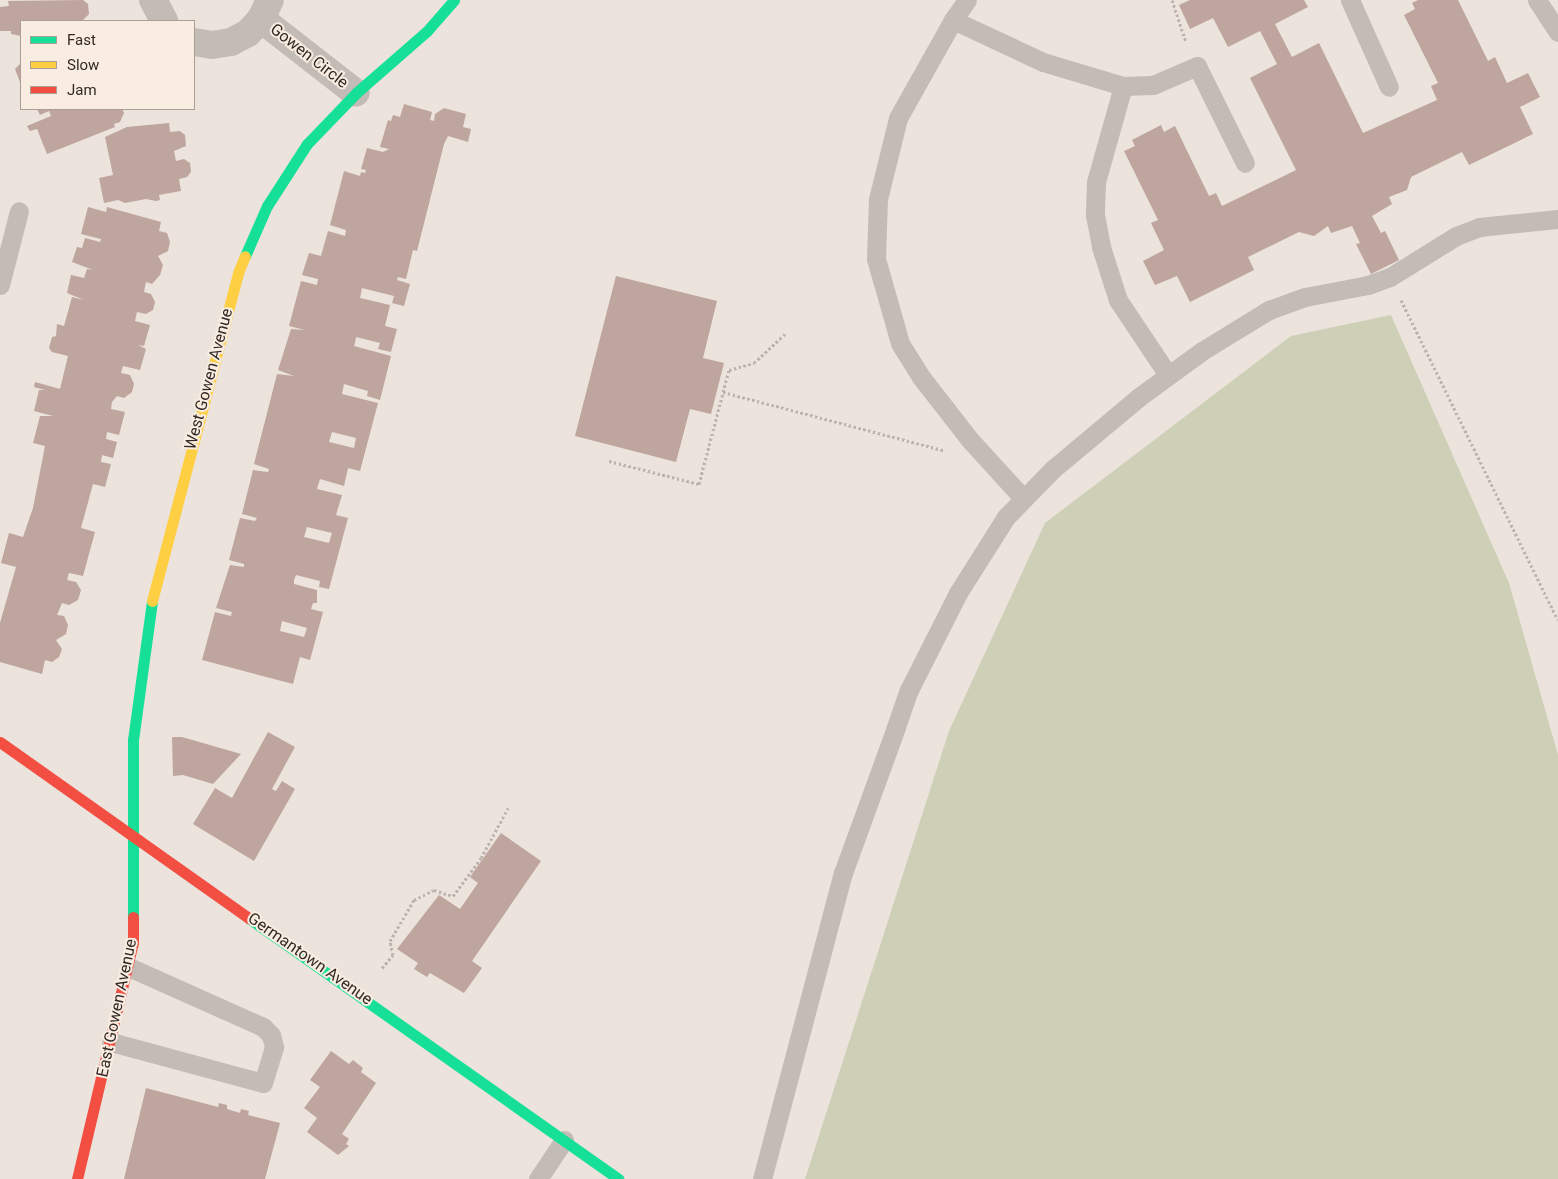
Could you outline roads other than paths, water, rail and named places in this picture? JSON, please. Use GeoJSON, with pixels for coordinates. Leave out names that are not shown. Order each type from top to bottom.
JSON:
{"type":"FeatureCollection","features":[{"type":"Feature","properties":{"kind":"street"},"geometry":{"type":"LineString","coordinates":[[153,0],[163,20]]}},
{"type":"Feature","properties":{"kind":"street","name":"West Gowen Avenue"},"geometry":{"type":"LineString","coordinates":[[131,834],[133,740],[150,610],[238,273],[267,206],[286,173],[308,144],[356,92],[427,30],[454,0]]}},
{"type":"Feature","properties":{"kind":"street","name":"Gowen Circle"},"geometry":{"type":"LineString","coordinates":[[195,42],[212,45],[231,42],[248,33],[266,10],[356,92]]}},
{"type":"Feature","properties":{"kind":"street","name":"Germantown Avenue"},"geometry":{"type":"LineString","coordinates":[[0,742],[618,1179]]}},
{"type":"Feature","properties":{"kind":"street","name":"East Gowen Avenue"},"geometry":{"type":"LineString","coordinates":[[76,1179],[129,967],[135,920],[131,834]]}},
{"type":"Feature","properties":{"kind":"lane"},"geometry":{"type":"LineString","coordinates":[[967,0],[953,20],[898,118],[878,199],[876,258],[900,343],[922,377],[990,462],[1023,498]]}},
{"type":"Feature","properties":{"kind":"lane"},"geometry":{"type":"LineString","coordinates":[[1350,0],[1390,87]]}},
{"type":"Feature","properties":{"kind":"lane"},"geometry":{"type":"LineString","coordinates":[[1537,0],[1558,32]]}},
{"type":"Feature","properties":{"kind":"lane"},"geometry":{"type":"LineString","coordinates":[[953,20],[1043,62],[1123,86],[1153,85],[1197,66],[1245,163]]}},
{"type":"Feature","properties":{"kind":"lane"},"geometry":{"type":"LineString","coordinates":[[1123,86],[1096,182],[1095,215],[1101,247],[1118,300],[1168,375]]}},
{"type":"Feature","properties":{"kind":"lane"},"geometry":{"type":"LineString","coordinates":[[0,285],[19,211]]}},
{"type":"Feature","properties":{"kind":"lane"},"geometry":{"type":"LineString","coordinates":[[762,1179],[843,873],[910,690],[958,593],[983,549],[1023,498],[1098,430],[1168,375],[1269,310],[1305,296],[1383,280],[1408,268],[1456,236],[1479,227],[1558,219]]}},
{"type":"Feature","properties":{"kind":"lane"},"geometry":{"type":"LineString","coordinates":[[111,1042],[263,1083],[274,1047],[272,1035],[263,1027],[129,967]]}},
{"type":"Feature","properties":{"kind":"lane"},"geometry":{"type":"LineString","coordinates":[[538,1179],[564,1140]]}}]}
